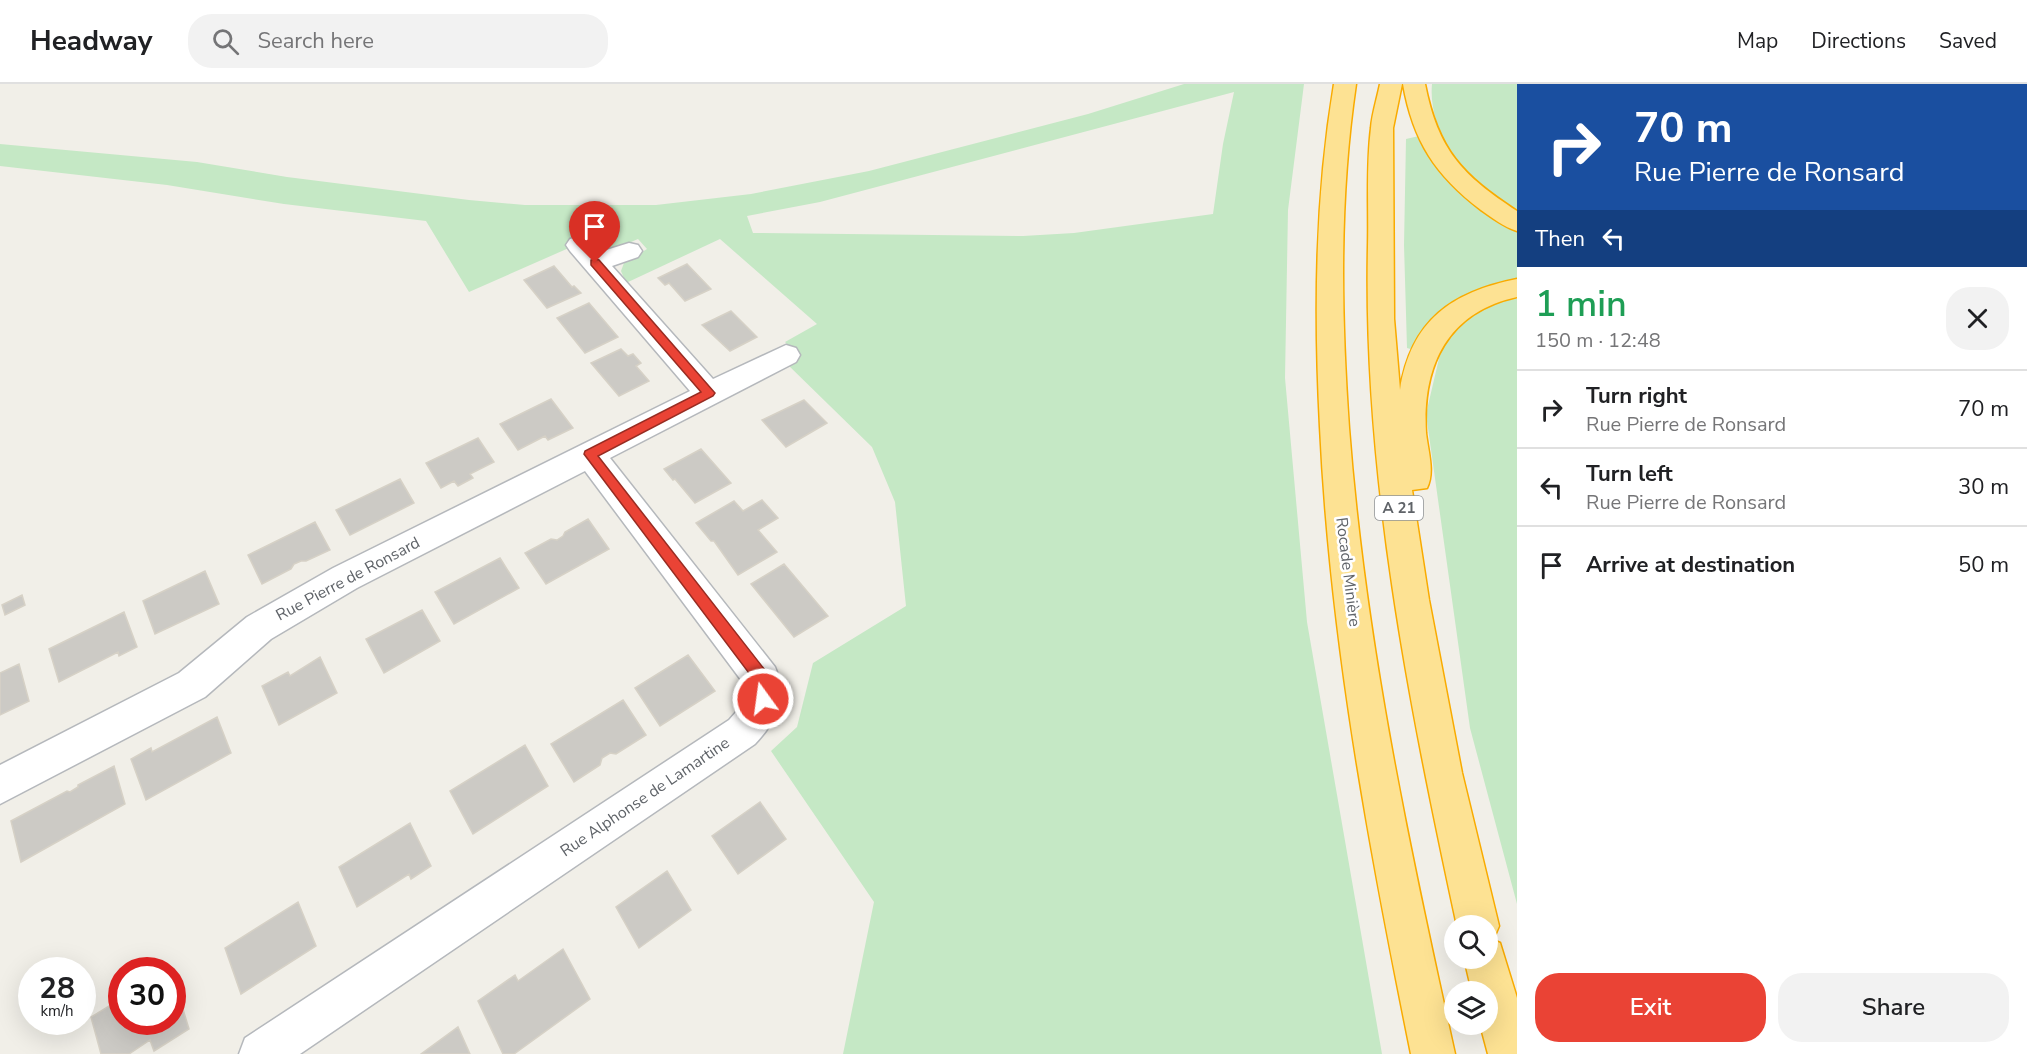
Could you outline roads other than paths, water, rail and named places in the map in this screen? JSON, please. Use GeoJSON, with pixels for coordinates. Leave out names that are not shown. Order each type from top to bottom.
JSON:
{"type":"FeatureCollection","features":[{"type":"Feature","properties":{"kind":"highway","name":"Rocade Minière"},"geometry":{"type":"LineString","coordinates":[[1345,84],[1337,132],[1329,258],[1329,333],[1337,485],[1351,597],[1385,816],[1433,1054]]}},
{"type":"Feature","properties":{"kind":"highway","name":"A 21"},"geometry":{"type":"LineString","coordinates":[[1390,84],[1382,128],[1380,319],[1389,434],[1412,600],[1443,773],[1475,915]]}},
{"type":"Feature","properties":{"kind":"highway"},"geometry":{"type":"LineString","coordinates":[[1414,84],[1418,114],[1426,135],[1440,157],[1461,181],[1485,202],[1517,223]]}},
{"type":"Feature","properties":{"kind":"highway"},"geometry":{"type":"LineString","coordinates":[[1412,600],[1419,513],[1412,440],[1412,405],[1422,360],[1436,330],[1453,314],[1478,298],[1517,288]]}},
{"type":"Feature","properties":{"kind":"highway"},"geometry":{"type":"LineString","coordinates":[[1488,969],[1510,1054]]}},
{"type":"Feature","properties":{"kind":"street"},"geometry":{"type":"LineString","coordinates":[[629,250],[587,254],[709,393]]}},
{"type":"Feature","properties":{"kind":"street","name":"Rue Pierre de Ronsard"},"geometry":{"type":"LineString","coordinates":[[0,785],[192,686],[259,628],[345,578],[786,354]]}},
{"type":"Feature","properties":{"kind":"street","name":"Rue Alphonse de Lamartine"},"geometry":{"type":"LineString","coordinates":[[282,1048],[742,732],[760,714],[763,699],[762,679],[590,454]]}}]}
